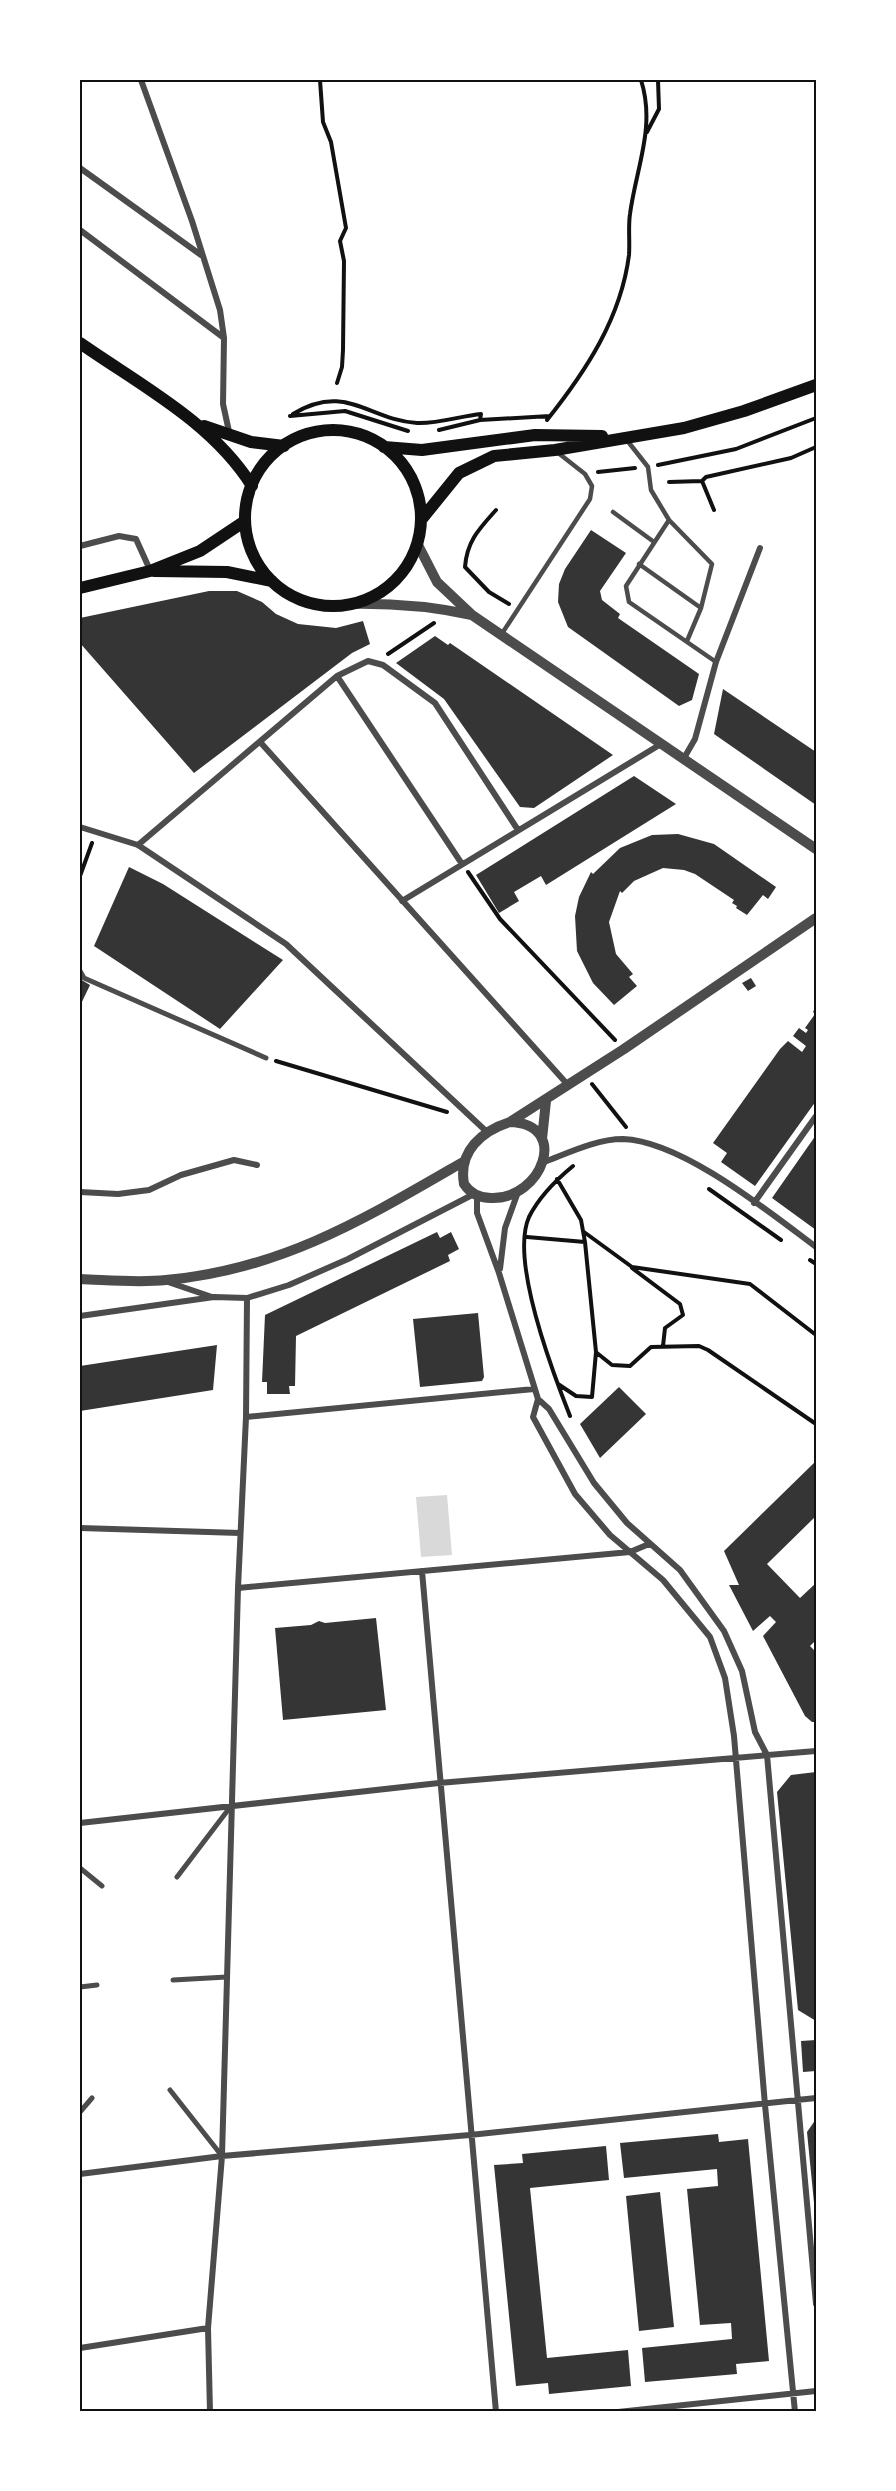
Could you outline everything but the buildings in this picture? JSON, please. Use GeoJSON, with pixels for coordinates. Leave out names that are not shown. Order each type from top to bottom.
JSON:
{"type":"FeatureCollection","features":[{"type":"Feature","properties":{"kind":"main road"},"geometry":{"type":"LineString","coordinates":[[80,343],[194,422],[225,450],[252,486]]}},
{"type":"Feature","properties":{"kind":"main road"},"geometry":{"type":"LineString","coordinates":[[421,520],[459,473],[494,456],[555,450],[624,436],[684,428],[744,411],[816,385]]}},
{"type":"Feature","properties":{"kind":"main road"},"geometry":{"type":"LineString","coordinates":[[194,422],[230,436],[284,446]]}},
{"type":"Feature","properties":{"kind":"main road"},"geometry":{"type":"LineString","coordinates":[[334,430],[360,435],[384,447],[400,461],[412,479],[421,520],[417,543],[408,563],[394,581],[369,598],[347,604],[323,605],[307,602],[272,581],[253,553],[245,521],[252,486],[264,464],[284,446],[308,434],[334,430]]}},
{"type":"Feature","properties":{"kind":"main road"},"geometry":{"type":"LineString","coordinates":[[384,447],[422,450],[535,435],[624,436]]}},
{"type":"Feature","properties":{"kind":"main road"},"geometry":{"type":"LineString","coordinates":[[80,588],[150,571],[200,551],[245,521]]}},
{"type":"Feature","properties":{"kind":"main road"},"geometry":{"type":"LineString","coordinates":[[150,571],[227,572],[272,581]]}},
{"type":"Feature","properties":{"kind":"street"},"geometry":{"type":"LineString","coordinates":[[141,80],[192,220],[201,255],[220,310],[224,338],[223,404],[230,436]]}},
{"type":"Feature","properties":{"kind":"street"},"geometry":{"type":"LineString","coordinates":[[80,168],[201,255]]}},
{"type":"Feature","properties":{"kind":"street"},"geometry":{"type":"LineString","coordinates":[[80,230],[224,338]]}},
{"type":"Feature","properties":{"kind":"street"},"geometry":{"type":"LineString","coordinates":[[80,546],[119,536],[136,539],[150,571]]}},
{"type":"Feature","properties":{"kind":"street"},"geometry":{"type":"LineString","coordinates":[[417,543],[437,582],[472,615],[816,849]]}},
{"type":"Feature","properties":{"kind":"street"},"geometry":{"type":"LineString","coordinates":[[684,758],[695,739],[716,662],[760,548]]}},
{"type":"Feature","properties":{"kind":"street"},"geometry":{"type":"LineString","coordinates":[[347,604],[396,603],[472,615]]}},
{"type":"Feature","properties":{"kind":"street"},"geometry":{"type":"LineString","coordinates":[[138,845],[338,676],[368,661],[383,665],[435,703],[518,830]]}},
{"type":"Feature","properties":{"kind":"street"},"geometry":{"type":"LineString","coordinates":[[338,676],[462,864]]}},
{"type":"Feature","properties":{"kind":"street"},"geometry":{"type":"LineString","coordinates":[[261,743],[567,1085]]}},
{"type":"Feature","properties":{"kind":"street"},"geometry":{"type":"LineString","coordinates":[[402,901],[661,743]]}},
{"type":"Feature","properties":{"kind":"street"},"geometry":{"type":"LineString","coordinates":[[80,827],[138,845],[286,944],[487,1132]]}},
{"type":"Feature","properties":{"kind":"street"},"geometry":{"type":"LineString","coordinates":[[816,918],[546,1101],[510,1122],[487,1132],[471,1146],[463,1162],[464,1184],[476,1195],[477,1214],[499,1273],[538,1399],[549,1409],[594,1483],[627,1523],[680,1570],[724,1631],[742,1671],[755,1732],[767,1755],[816,2304]]}},
{"type":"Feature","properties":{"kind":"street"},"geometry":{"type":"LineString","coordinates":[[80,971],[84,978],[266,1058]]}},
{"type":"Feature","properties":{"kind":"street"},"geometry":{"type":"LineString","coordinates":[[80,1316],[214,1297],[247,1298],[289,1285],[348,1259],[476,1195],[504,1198],[518,1192],[530,1184],[544,1162],[542,1139],[546,1101]]}},
{"type":"Feature","properties":{"kind":"street"},"geometry":{"type":"LineString","coordinates":[[754,1203],[816,1116]]}},
{"type":"Feature","properties":{"kind":"street"},"geometry":{"type":"LineString","coordinates":[[510,1122],[529,1125],[542,1139]]}},
{"type":"Feature","properties":{"kind":"street"},"geometry":{"type":"LineString","coordinates":[[544,1162],[597,1143],[622,1139],[648,1144],[675,1153],[754,1203],[816,1247]]}},
{"type":"Feature","properties":{"kind":"street"},"geometry":{"type":"LineString","coordinates":[[80,1192],[118,1194],[149,1190],[181,1175],[234,1160],[257,1165]]}},
{"type":"Feature","properties":{"kind":"street"},"geometry":{"type":"LineString","coordinates":[[80,1279],[164,1281],[218,1273],[287,1254],[347,1228],[463,1162]]}},
{"type":"Feature","properties":{"kind":"street"},"geometry":{"type":"LineString","coordinates":[[499,1273],[505,1228],[518,1192]]}},
{"type":"Feature","properties":{"kind":"street"},"geometry":{"type":"LineString","coordinates":[[164,1281],[214,1297]]}},
{"type":"Feature","properties":{"kind":"street"},"geometry":{"type":"LineString","coordinates":[[210,2412],[208,2328],[222,2156],[238,1588],[246,1417],[247,1298]]}},
{"type":"Feature","properties":{"kind":"street"},"geometry":{"type":"LineString","coordinates":[[246,1417],[534,1389]]}},
{"type":"Feature","properties":{"kind":"street"},"geometry":{"type":"LineString","coordinates":[[538,1399],[533,1418],[575,1494],[610,1535],[663,1580],[710,1637],[725,1678],[735,1758],[765,2105],[795,2412]]}},
{"type":"Feature","properties":{"kind":"street"},"geometry":{"type":"LineString","coordinates":[[80,1528],[240,1533]]}},
{"type":"Feature","properties":{"kind":"street"},"geometry":{"type":"LineString","coordinates":[[238,1588],[630,1552],[649,1544]]}},
{"type":"Feature","properties":{"kind":"street"},"geometry":{"type":"LineString","coordinates":[[422,1571],[496,2412]]}},
{"type":"Feature","properties":{"kind":"street"},"geometry":{"type":"LineString","coordinates":[[80,1823],[439,1782],[816,1751]]}},
{"type":"Feature","properties":{"kind":"street"},"geometry":{"type":"LineString","coordinates":[[177,1877],[232,1804]]}},
{"type":"Feature","properties":{"kind":"street"},"geometry":{"type":"LineString","coordinates":[[80,1868],[102,1886]]}},
{"type":"Feature","properties":{"kind":"street"},"geometry":{"type":"LineString","coordinates":[[173,1980],[228,1977]]}},
{"type":"Feature","properties":{"kind":"street"},"geometry":{"type":"LineString","coordinates":[[80,1987],[97,1985]]}},
{"type":"Feature","properties":{"kind":"street"},"geometry":{"type":"LineString","coordinates":[[170,2090],[222,2156]]}},
{"type":"Feature","properties":{"kind":"street"},"geometry":{"type":"LineString","coordinates":[[80,2112],[92,2098]]}},
{"type":"Feature","properties":{"kind":"street"},"geometry":{"type":"LineString","coordinates":[[80,2174],[222,2156],[470,2134],[816,2098]]}},
{"type":"Feature","properties":{"kind":"street"},"geometry":{"type":"LineString","coordinates":[[80,2348],[208,2328]]}},
{"type":"Feature","properties":{"kind":"street"},"geometry":{"type":"LineString","coordinates":[[618,2412],[816,2391]]}},
{"type":"Feature","properties":{"kind":"lane"},"geometry":{"type":"LineString","coordinates":[[624,436],[648,467],[651,490],[669,520],[712,564],[701,608],[687,642]]}},
{"type":"Feature","properties":{"kind":"lane"},"geometry":{"type":"LineString","coordinates":[[501,634],[590,499],[592,486],[585,474],[555,450]]}},
{"type":"Feature","properties":{"kind":"lane"},"geometry":{"type":"LineString","coordinates":[[613,512],[654,542]]}},
{"type":"Feature","properties":{"kind":"lane"},"geometry":{"type":"LineString","coordinates":[[669,520],[626,586],[629,602],[716,662]]}},
{"type":"Feature","properties":{"kind":"lane"},"geometry":{"type":"LineString","coordinates":[[639,564],[701,608]]}},
{"type":"Feature","properties":{"kind":"path"},"geometry":{"type":"LineString","coordinates":[[320,80],[323,122],[331,142],[346,228],[339,246],[345,261],[342,367],[337,383]]}},
{"type":"Feature","properties":{"kind":"path"},"geometry":{"type":"LineString","coordinates":[[641,80],[647,132]]}},
{"type":"Feature","properties":{"kind":"path"},"geometry":{"type":"LineString","coordinates":[[535,435],[602,340],[619,303],[629,255],[630,214],[647,132],[658,109],[658,80]]}},
{"type":"Feature","properties":{"kind":"path"},"geometry":{"type":"LineString","coordinates":[[419,434],[391,428],[374,418],[345,411],[290,416],[312,402],[348,402],[398,420],[418,423],[481,414],[480,420]]}},
{"type":"Feature","properties":{"kind":"path"},"geometry":{"type":"LineString","coordinates":[[429,432],[480,420],[550,416]]}},
{"type":"Feature","properties":{"kind":"path"},"geometry":{"type":"LineString","coordinates":[[585,474],[648,467],[736,449],[816,418]]}},
{"type":"Feature","properties":{"kind":"path"},"geometry":{"type":"LineString","coordinates":[[702,482],[706,477],[791,458],[816,447]]}},
{"type":"Feature","properties":{"kind":"path"},"geometry":{"type":"LineString","coordinates":[[669,482],[702,482]]}},
{"type":"Feature","properties":{"kind":"path"},"geometry":{"type":"LineString","coordinates":[[702,482],[714,510]]}},
{"type":"Feature","properties":{"kind":"path"},"geometry":{"type":"LineString","coordinates":[[496,510],[471,538],[466,551],[465,567],[489,592],[518,609]]}},
{"type":"Feature","properties":{"kind":"path"},"geometry":{"type":"LineString","coordinates":[[375,663],[451,610]]}},
{"type":"Feature","properties":{"kind":"path"},"geometry":{"type":"LineString","coordinates":[[80,876],[96,831]]}},
{"type":"Feature","properties":{"kind":"path"},"geometry":{"type":"LineString","coordinates":[[462,864],[500,919],[624,1049]]}},
{"type":"Feature","properties":{"kind":"path"},"geometry":{"type":"LineString","coordinates":[[266,1058],[476,1121]]}},
{"type":"Feature","properties":{"kind":"path"},"geometry":{"type":"LineString","coordinates":[[584,1074],[626,1127]]}},
{"type":"Feature","properties":{"kind":"path"},"geometry":{"type":"LineString","coordinates":[[573,1422],[557,1384],[525,1270],[528,1219],[557,1179],[579,1163]]}},
{"type":"Feature","properties":{"kind":"path"},"geometry":{"type":"LineString","coordinates":[[557,1179],[581,1220],[584,1232],[596,1352],[592,1396],[576,1395],[557,1384]]}},
{"type":"Feature","properties":{"kind":"path"},"geometry":{"type":"LineString","coordinates":[[702,1184],[783,1240]]}},
{"type":"Feature","properties":{"kind":"path"},"geometry":{"type":"LineString","coordinates":[[584,1232],[680,1304],[682,1315],[664,1328],[663,1346]]}},
{"type":"Feature","properties":{"kind":"path"},"geometry":{"type":"LineString","coordinates":[[527,1238],[585,1242]]}},
{"type":"Feature","properties":{"kind":"path"},"geometry":{"type":"LineString","coordinates":[[808,1258],[816,1264]]}},
{"type":"Feature","properties":{"kind":"path"},"geometry":{"type":"LineString","coordinates":[[632,1267],[750,1284],[816,1335]]}},
{"type":"Feature","properties":{"kind":"path"},"geometry":{"type":"LineString","coordinates":[[596,1352],[612,1365],[630,1366],[651,1347],[699,1346],[816,1424]]}},
{"type":"Feature","properties":{"kind":"shaded area"},"geometry":{"type":"Polygon","coordinates":[[[447,1495],[452,1555],[421,1557],[416,1497],[447,1495]]]}}]}
